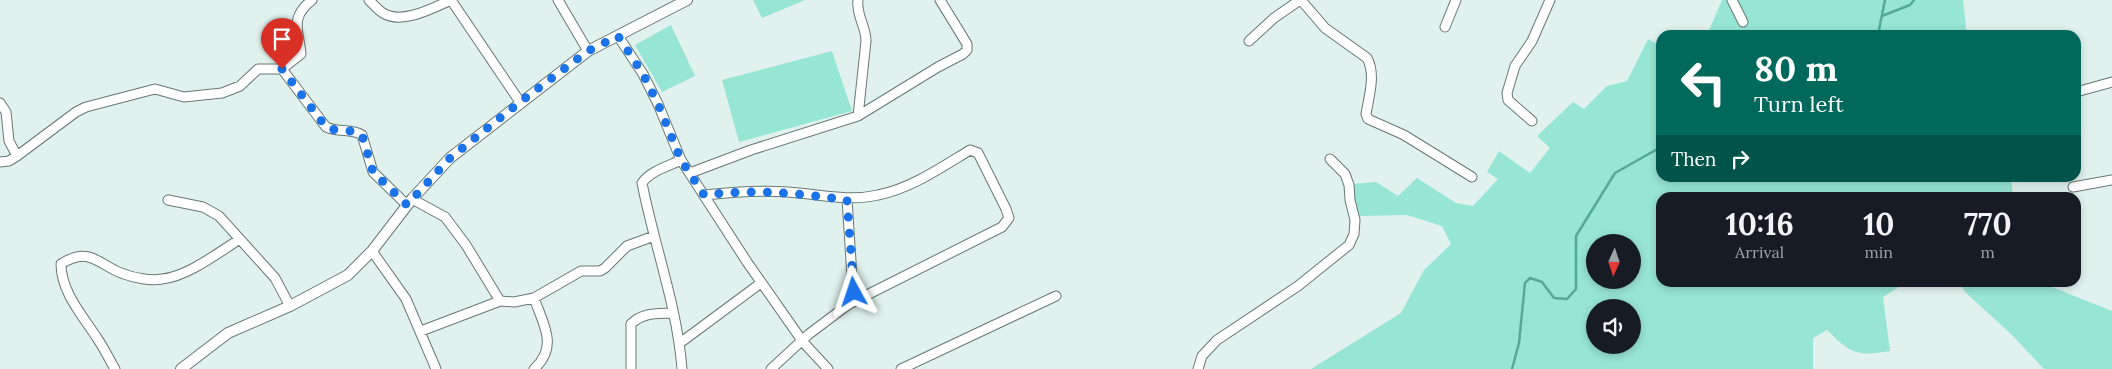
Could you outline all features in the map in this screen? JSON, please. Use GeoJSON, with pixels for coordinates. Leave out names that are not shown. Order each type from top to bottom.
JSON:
{"type":"FeatureCollection","features":[{"type":"Feature","properties":{"kind":"street"},"geometry":{"type":"LineString","coordinates":[[0,162],[9,161],[17,156],[76,112],[86,108],[155,89],[184,97],[222,93],[240,86],[258,69],[282,69],[301,54],[296,24],[299,14],[312,0]]}},
{"type":"Feature","properties":{"kind":"street"},"geometry":{"type":"LineString","coordinates":[[369,0],[382,13],[389,16],[410,16],[451,0],[520,102]]}},
{"type":"Feature","properties":{"kind":"street"},"geometry":{"type":"LineString","coordinates":[[558,0],[588,51]]}},
{"type":"Feature","properties":{"kind":"street"},"geometry":{"type":"LineString","coordinates":[[181,369],[228,333],[290,306],[348,275],[372,251],[409,202],[450,158],[588,51],[687,0]]}},
{"type":"Feature","properties":{"kind":"street"},"geometry":{"type":"LineString","coordinates":[[858,0],[857,11],[866,33],[866,41],[858,116]]}},
{"type":"Feature","properties":{"kind":"street"},"geometry":{"type":"LineString","coordinates":[[690,173],[751,150],[858,116],[967,50],[967,44],[940,0]]}},
{"type":"Feature","properties":{"kind":"street"},"geometry":{"type":"LineString","coordinates":[[1249,41],[1274,18],[1301,0],[1325,28],[1367,58],[1371,65],[1372,78],[1366,114],[1368,119],[1404,135],[1472,177]]}},
{"type":"Feature","properties":{"kind":"street"},"geometry":{"type":"LineString","coordinates":[[1445,26],[1456,0]]}},
{"type":"Feature","properties":{"kind":"street"},"geometry":{"type":"LineString","coordinates":[[1532,121],[1508,100],[1507,94],[1515,66],[1532,41],[1550,0]]}},
{"type":"Feature","properties":{"kind":"street"},"geometry":{"type":"LineString","coordinates":[[1732,0],[1743,22]]}},
{"type":"Feature","properties":{"kind":"street"},"geometry":{"type":"LineString","coordinates":[[618,36],[643,74],[658,104],[681,160],[803,342],[828,369]]}},
{"type":"Feature","properties":{"kind":"street"},"geometry":{"type":"LineString","coordinates":[[282,69],[326,127],[336,132],[357,132],[362,135],[373,172],[409,202],[445,217],[466,245],[500,301]]}},
{"type":"Feature","properties":{"kind":"street"},"geometry":{"type":"LineString","coordinates":[[2081,91],[2112,82]]}},
{"type":"Feature","properties":{"kind":"street"},"geometry":{"type":"LineString","coordinates":[[0,103],[6,112],[9,141],[17,156]]}},
{"type":"Feature","properties":{"kind":"street"},"geometry":{"type":"LineString","coordinates":[[704,195],[770,191],[847,200],[880,195],[925,178],[970,150],[978,153],[1006,209],[1009,218],[1002,227],[849,304],[809,334],[803,342],[771,369]]}},
{"type":"Feature","properties":{"kind":"street"},"geometry":{"type":"LineString","coordinates":[[1198,369],[1202,356],[1217,340],[1298,286],[1349,245],[1354,234],[1356,220],[1350,200],[1349,185],[1345,174],[1330,159]]}},
{"type":"Feature","properties":{"kind":"street"},"geometry":{"type":"LineString","coordinates":[[681,160],[653,173],[645,178],[642,183],[665,273],[680,343],[682,369]]}},
{"type":"Feature","properties":{"kind":"street"},"geometry":{"type":"LineString","coordinates":[[2073,188],[2112,180]]}},
{"type":"Feature","properties":{"kind":"street"},"geometry":{"type":"LineString","coordinates":[[168,200],[203,207],[219,216],[275,278],[290,306]]}},
{"type":"Feature","properties":{"kind":"street"},"geometry":{"type":"LineString","coordinates":[[847,200],[854,292],[849,304]]}},
{"type":"Feature","properties":{"kind":"street"},"geometry":{"type":"LineString","coordinates":[[421,331],[500,301],[514,302],[534,298],[581,271],[600,271],[627,246],[654,236]]}},
{"type":"Feature","properties":{"kind":"street"},"geometry":{"type":"LineString","coordinates":[[115,369],[98,338],[73,303],[61,271],[61,264],[68,260],[89,257],[99,260],[124,274],[162,280],[194,267],[240,239]]}},
{"type":"Feature","properties":{"kind":"street"},"geometry":{"type":"LineString","coordinates":[[372,251],[406,299],[436,369]]}},
{"type":"Feature","properties":{"kind":"street"},"geometry":{"type":"LineString","coordinates":[[680,343],[762,283]]}},
{"type":"Feature","properties":{"kind":"street"},"geometry":{"type":"LineString","coordinates":[[901,369],[1056,296]]}},
{"type":"Feature","properties":{"kind":"street"},"geometry":{"type":"LineString","coordinates":[[534,298],[548,334],[545,352],[534,369]]}},
{"type":"Feature","properties":{"kind":"street"},"geometry":{"type":"LineString","coordinates":[[631,369],[631,324],[647,314],[673,313]]}},
{"type":"Feature","properties":{"kind":"green space"},"geometry":{"type":"Polygon","coordinates":[[[753,0],[805,0],[762,18],[753,0]]]}},
{"type":"Feature","properties":{"kind":"green space"},"geometry":{"type":"Polygon","coordinates":[[[1722,0],[1963,0],[1966,30],[1709,30],[1722,0]]]}},
{"type":"Feature","properties":{"kind":"green space"},"geometry":{"type":"Polygon","coordinates":[[[671,25],[695,76],[662,92],[635,45],[671,25]]]}},
{"type":"Feature","properties":{"kind":"green space"},"geometry":{"type":"Polygon","coordinates":[[[1648,39],[1656,43],[1656,182],[2011,182],[2012,192],[1656,192],[1656,287],[1899,287],[1883,297],[1890,351],[1862,353],[1855,351],[1842,344],[1827,330],[1813,338],[1813,369],[1311,369],[1401,313],[1424,270],[1451,244],[1442,226],[1407,215],[1358,216],[1353,204],[1352,184],[1376,182],[1398,196],[1417,178],[1456,203],[1473,206],[1498,179],[1487,172],[1499,151],[1530,173],[1550,148],[1537,136],[1573,102],[1584,109],[1607,86],[1627,81],[1648,39]]]}},
{"type":"Feature","properties":{"kind":"green space"},"geometry":{"type":"Polygon","coordinates":[[[832,51],[852,111],[739,142],[722,80],[832,51]]]}},
{"type":"Feature","properties":{"kind":"green space"},"geometry":{"type":"Polygon","coordinates":[[[1962,287],[2052,287],[2112,311],[2112,369],[2044,369],[2011,334],[1962,287]]]}},
{"type":"Feature","properties":{"kind":"waterway"},"geometry":{"type":"LineString","coordinates":[[1879,30],[1885,0]]}},
{"type":"Feature","properties":{"kind":"waterway"},"geometry":{"type":"LineString","coordinates":[[1882,16],[1910,5],[1914,0]]}},
{"type":"Feature","properties":{"kind":"waterway"},"geometry":{"type":"LineString","coordinates":[[1512,369],[1519,343],[1525,283],[1530,278],[1542,282],[1554,298],[1567,299],[1576,289],[1576,236],[1615,173],[1656,150]]}},
{"type":"Feature","properties":{"kind":"route"},"geometry":{"type":"LineString","coordinates":[[282,69],[326,127],[336,132],[357,132],[362,135],[373,172],[407,205],[450,158],[588,51],[618,36],[643,74],[658,104],[681,160],[704,195],[774,191],[847,200],[849,248],[854,292]]}}]}
